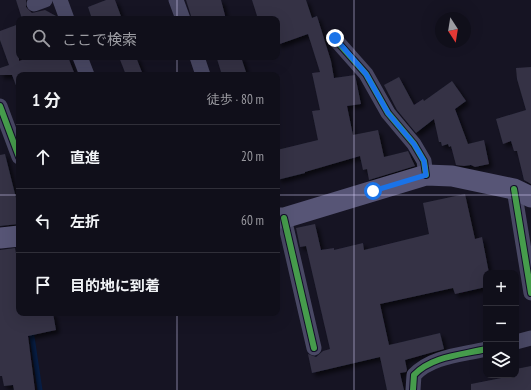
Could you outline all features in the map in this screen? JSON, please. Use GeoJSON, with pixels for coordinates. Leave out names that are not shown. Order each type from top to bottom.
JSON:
{"type":"FeatureCollection","features":[{"type":"Feature","properties":{"kind":"main road"},"geometry":{"type":"LineString","coordinates":[[280,218],[426,175],[452,176],[523,193]]}},
{"type":"Feature","properties":{"kind":"main road"},"geometry":{"type":"LineString","coordinates":[[0,238],[16,236]]}},
{"type":"Feature","properties":{"kind":"street"},"geometry":{"type":"LineString","coordinates":[[60,0],[66,16]]}},
{"type":"Feature","properties":{"kind":"street"},"geometry":{"type":"LineString","coordinates":[[176,0],[182,16]]}},
{"type":"Feature","properties":{"kind":"street"},"geometry":{"type":"LineString","coordinates":[[335,38],[366,74],[388,113],[414,144],[424,161],[426,175]]}},
{"type":"Feature","properties":{"kind":"street"},"geometry":{"type":"LineString","coordinates":[[81,60],[86,72]]}},
{"type":"Feature","properties":{"kind":"street"},"geometry":{"type":"LineString","coordinates":[[198,60],[202,72]]}},
{"type":"Feature","properties":{"kind":"street"},"geometry":{"type":"LineString","coordinates":[[0,106],[16,149]]}},
{"type":"Feature","properties":{"kind":"street"},"geometry":{"type":"LineString","coordinates":[[523,193],[531,293]]}},
{"type":"Feature","properties":{"kind":"street"},"geometry":{"type":"LineString","coordinates":[[280,218],[314,348]]}},
{"type":"Feature","properties":{"kind":"street"},"geometry":{"type":"LineString","coordinates":[[519,341],[531,338]]}},
{"type":"Feature","properties":{"kind":"street"},"geometry":{"type":"LineString","coordinates":[[413,390],[414,375],[422,367],[434,361],[483,350]]}},
{"type":"Feature","properties":{"kind":"building"},"geometry":{"type":"Polygon","coordinates":[[[16,0],[26,0],[26,7],[32,13],[45,10],[56,16],[21,16],[16,0]]]}},
{"type":"Feature","properties":{"kind":"building"},"geometry":{"type":"Polygon","coordinates":[[[106,0],[115,0],[121,16],[91,16],[88,7],[106,0]]]}},
{"type":"Feature","properties":{"kind":"building"},"geometry":{"type":"Polygon","coordinates":[[[186,0],[221,0],[225,16],[191,16],[186,0]]]}},
{"type":"Feature","properties":{"kind":"building"},"geometry":{"type":"Polygon","coordinates":[[[252,0],[306,0],[312,18],[317,16],[331,61],[334,78],[355,75],[361,104],[347,106],[353,135],[378,130],[384,157],[408,151],[415,166],[369,180],[367,169],[363,170],[360,156],[280,179],[280,149],[318,140],[312,111],[320,110],[312,73],[320,72],[308,34],[280,44],[280,16],[257,16],[252,0]]]}},
{"type":"Feature","properties":{"kind":"building"},"geometry":{"type":"Polygon","coordinates":[[[16,25],[16,60],[69,60],[74,72],[16,72],[16,85],[12,75],[0,75],[0,68],[9,65],[0,40],[0,31],[16,25]]]}},
{"type":"Feature","properties":{"kind":"building"},"geometry":{"type":"Polygon","coordinates":[[[120,60],[137,60],[142,72],[125,72],[120,60]]]}},
{"type":"Feature","properties":{"kind":"building"},"geometry":{"type":"Polygon","coordinates":[[[217,60],[242,60],[246,72],[221,72],[217,60]]]}},
{"type":"Feature","properties":{"kind":"building"},"geometry":{"type":"Polygon","coordinates":[[[531,67],[531,184],[524,180],[517,151],[514,151],[511,141],[503,144],[496,119],[526,110],[517,79],[516,68],[531,67]]]}},
{"type":"Feature","properties":{"kind":"building"},"geometry":{"type":"Polygon","coordinates":[[[399,77],[414,105],[423,99],[424,101],[452,81],[466,101],[455,109],[468,144],[484,140],[489,164],[475,167],[471,165],[456,165],[451,146],[449,147],[448,144],[442,146],[441,142],[439,142],[434,119],[416,133],[397,110],[384,85],[399,77]]]}},
{"type":"Feature","properties":{"kind":"building"},"geometry":{"type":"Polygon","coordinates":[[[5,154],[16,198],[16,224],[0,226],[0,155],[5,154]]]}},
{"type":"Feature","properties":{"kind":"building"},"geometry":{"type":"Polygon","coordinates":[[[465,194],[475,239],[482,237],[488,270],[483,270],[483,288],[455,294],[453,288],[380,304],[389,345],[440,333],[444,349],[405,360],[407,370],[406,372],[400,373],[404,390],[387,390],[380,357],[312,373],[308,354],[316,357],[323,351],[330,349],[306,246],[300,247],[296,228],[315,224],[321,250],[334,248],[334,250],[363,243],[364,250],[429,234],[423,203],[465,194]]]}},
{"type":"Feature","properties":{"kind":"building"},"geometry":{"type":"Polygon","coordinates":[[[15,248],[16,316],[54,316],[56,330],[28,336],[35,390],[14,390],[13,385],[4,386],[2,376],[0,376],[0,250],[15,248]]]}},
{"type":"Feature","properties":{"kind":"building"},"geometry":{"type":"Polygon","coordinates":[[[531,366],[531,390],[471,390],[471,384],[501,378],[519,378],[519,368],[531,366]]]}},
{"type":"Feature","properties":{"kind":"waterway"},"geometry":{"type":"LineString","coordinates":[[31,330],[40,390]]}},
{"type":"Feature","properties":{"kind":"cycle path"},"geometry":{"type":"LineString","coordinates":[[335,39],[366,74],[388,113],[414,144],[424,161],[426,175]]}},
{"type":"Feature","properties":{"kind":"cycle path"},"geometry":{"type":"LineString","coordinates":[[0,106],[16,149]]}},
{"type":"Feature","properties":{"kind":"cycle path"},"geometry":{"type":"LineString","coordinates":[[514,189],[531,293]]}},
{"type":"Feature","properties":{"kind":"cycle path"},"geometry":{"type":"LineString","coordinates":[[284,218],[314,348]]}},
{"type":"Feature","properties":{"kind":"cycle path"},"geometry":{"type":"LineString","coordinates":[[413,390],[414,375],[429,364],[448,357],[483,350]]}},
{"type":"Feature","properties":{"kind":"route"},"geometry":{"type":"LineString","coordinates":[[335,38],[366,74],[388,113],[414,144],[424,161],[426,175],[373,191]]}}]}
